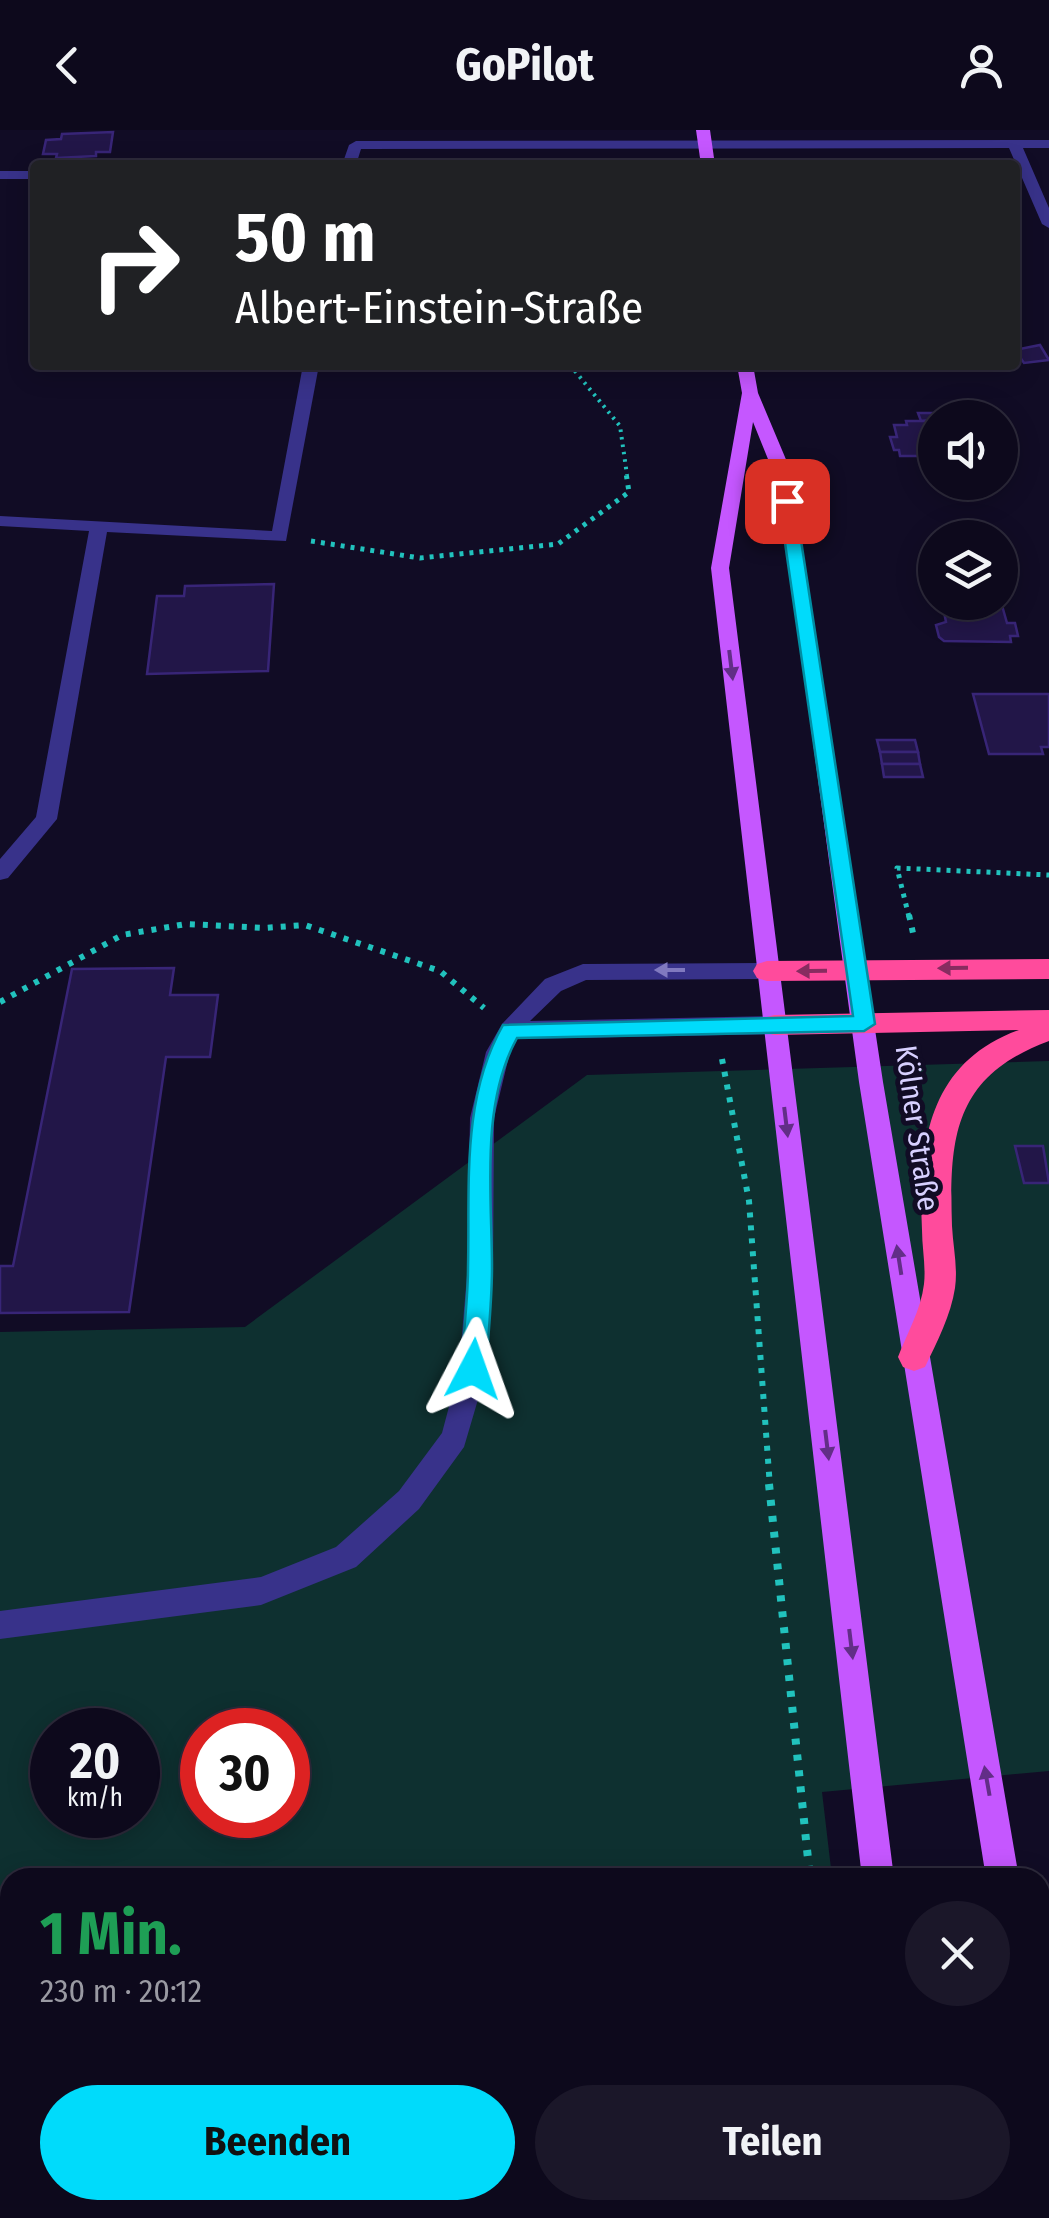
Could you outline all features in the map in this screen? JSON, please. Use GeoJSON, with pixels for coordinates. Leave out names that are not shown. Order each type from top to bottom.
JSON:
{"type":"FeatureCollection","features":[{"type":"Feature","properties":{"kind":"highway"},"geometry":{"type":"LineString","coordinates":[[767,972],[1049,970]]}},
{"type":"Feature","properties":{"kind":"highway"},"geometry":{"type":"LineString","coordinates":[[774,1026],[1049,1019]]}},
{"type":"Feature","properties":{"kind":"highway"},"geometry":{"type":"LineString","coordinates":[[914,1356],[940,1290],[938,1144],[950,1103],[966,1076],[1012,1040],[1049,1030]]}},
{"type":"Feature","properties":{"kind":"main road","name":"Kölner Straße"},"geometry":{"type":"LineString","coordinates":[[745,370],[750,393],[782,469],[914,1356],[1001,1868]]}},
{"type":"Feature","properties":{"kind":"main road","name":"Kölner Straße"},"geometry":{"type":"LineString","coordinates":[[750,393],[720,568],[877,1868]]}},
{"type":"Feature","properties":{"kind":"street"},"geometry":{"type":"LineString","coordinates":[[357,138],[522,152],[704,136],[1049,144]]}},
{"type":"Feature","properties":{"kind":"street"},"geometry":{"type":"LineString","coordinates":[[1014,144],[1049,224]]}},
{"type":"Feature","properties":{"kind":"street"},"geometry":{"type":"LineString","coordinates":[[0,175],[30,175]]}},
{"type":"Feature","properties":{"kind":"street"},"geometry":{"type":"LineString","coordinates":[[0,521],[280,537],[310,370]]}},
{"type":"Feature","properties":{"kind":"street"},"geometry":{"type":"LineString","coordinates":[[0,873],[46,819],[99,528]]}},
{"type":"Feature","properties":{"kind":"street"},"geometry":{"type":"LineString","coordinates":[[0,1625],[261,1592],[346,1557],[409,1500],[454,1438],[473,1369],[480,1276],[482,1118],[498,1052],[510,1030],[530,1004],[554,985],[583,972],[767,972]]}},
{"type":"Feature","properties":{"kind":"street"},"geometry":{"type":"LineString","coordinates":[[510,1030],[774,1026]]}},
{"type":"Feature","properties":{"kind":"path"},"geometry":{"type":"LineString","coordinates":[[280,537],[420,558],[558,544],[629,492],[620,426],[574,370]]}},
{"type":"Feature","properties":{"kind":"path"},"geometry":{"type":"LineString","coordinates":[[921,968],[898,868],[1049,875]]}},
{"type":"Feature","properties":{"kind":"path"},"geometry":{"type":"LineString","coordinates":[[0,1002],[122,935],[186,924],[305,926],[440,971],[510,1030]]}},
{"type":"Feature","properties":{"kind":"path"},"geometry":{"type":"LineString","coordinates":[[712,1025],[736,1106],[809,1868]]}},
{"type":"Feature","properties":{"kind":"green space"},"geometry":{"type":"Polygon","coordinates":[[[1049,1061],[1049,1771],[822,1792],[831,1868],[0,1868],[0,1332],[245,1327],[587,1075],[1049,1061]]]}},
{"type":"Feature","properties":{"kind":"building"},"geometry":{"type":"Polygon","coordinates":[[[113,132],[110,152],[56,158],[57,154],[43,154],[46,140],[61,139],[62,134],[113,132]]]}},
{"type":"Feature","properties":{"kind":"building"},"geometry":{"type":"Polygon","coordinates":[[[1040,345],[1049,360],[1024,363],[1020,349],[1040,345]]]}},
{"type":"Feature","properties":{"kind":"building"},"geometry":{"type":"Polygon","coordinates":[[[906,421],[918,421],[918,456],[900,456],[899,450],[894,450],[890,437],[897,437],[894,425],[907,425],[906,421]]]}},
{"type":"Feature","properties":{"kind":"building"},"geometry":{"type":"Polygon","coordinates":[[[274,584],[268,671],[147,674],[157,596],[184,596],[185,586],[274,584]]]}},
{"type":"Feature","properties":{"kind":"building"},"geometry":{"type":"Polygon","coordinates":[[[1006,620],[1015,623],[1018,636],[1010,636],[1011,642],[944,641],[936,625],[1006,620]]]}},
{"type":"Feature","properties":{"kind":"building"},"geometry":{"type":"Polygon","coordinates":[[[973,694],[1049,694],[1049,747],[1041,747],[1043,754],[989,754],[973,694]]]}},
{"type":"Feature","properties":{"kind":"building"},"geometry":{"type":"Polygon","coordinates":[[[877,740],[915,740],[918,752],[880,752],[877,740]]]}},
{"type":"Feature","properties":{"kind":"building"},"geometry":{"type":"Polygon","coordinates":[[[880,752],[918,752],[920,764],[882,764],[880,752]]]}},
{"type":"Feature","properties":{"kind":"building"},"geometry":{"type":"Polygon","coordinates":[[[882,764],[920,764],[923,777],[884,777],[882,764]]]}},
{"type":"Feature","properties":{"kind":"building"},"geometry":{"type":"Polygon","coordinates":[[[174,968],[170,995],[218,995],[210,1057],[166,1057],[129,1312],[0,1313],[0,1266],[13,1266],[72,969],[174,968]]]}},
{"type":"Feature","properties":{"kind":"building"},"geometry":{"type":"Polygon","coordinates":[[[1015,1146],[1043,1146],[1049,1183],[1024,1183],[1015,1146]]]}},
{"type":"Feature","properties":{"kind":"route"},"geometry":{"type":"LineString","coordinates":[[473,1369],[480,1276],[482,1118],[498,1052],[510,1030],[864,1024],[787,501]]}}]}
